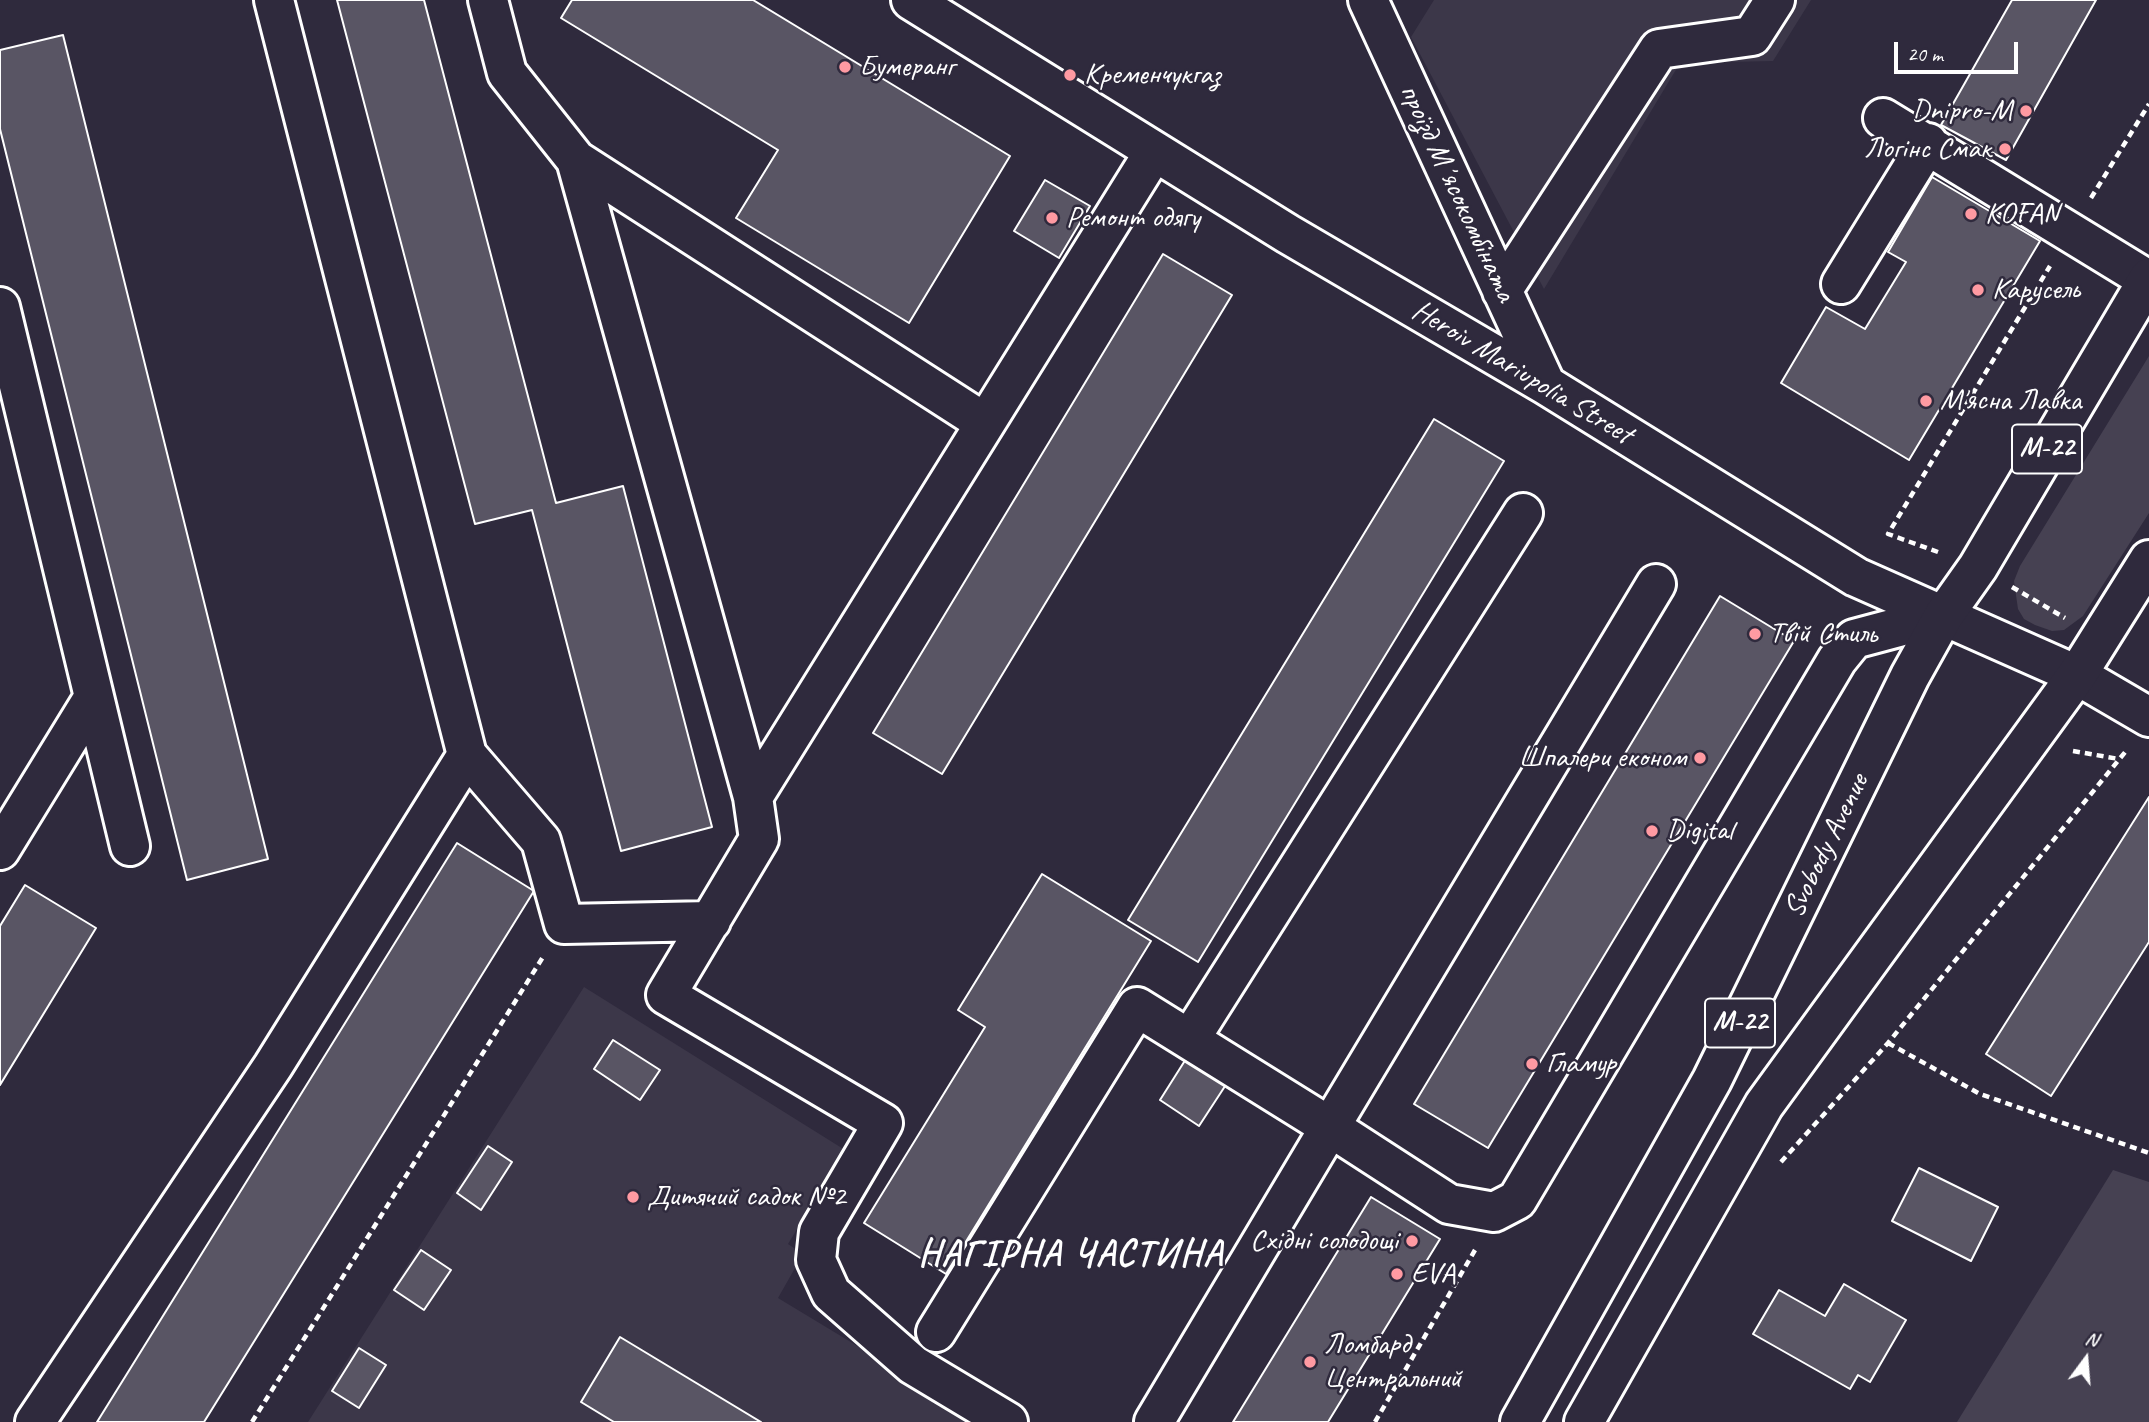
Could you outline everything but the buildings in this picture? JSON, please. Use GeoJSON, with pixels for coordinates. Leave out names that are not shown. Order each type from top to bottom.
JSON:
{"type":"FeatureCollection","features":[{"type":"Feature","properties":{"kind":"main road"},"geometry":{"type":"LineString","coordinates":[[274,0],[467,755],[541,841],[564,924],[711,921]]}},
{"type":"Feature","properties":{"kind":"main road"},"geometry":{"type":"LineString","coordinates":[[488,0],[507,73],[576,160],[985,423]]}},
{"type":"Feature","properties":{"kind":"main road","name":"Heroiv Mariupolia Street"},"geometry":{"type":"LineString","coordinates":[[911,0],[1154,152],[1546,386],[1856,577],[2077,675],[2142,729]]}},
{"type":"Feature","properties":{"kind":"main road","name":"проїзд Мʼясокомбіната"},"geometry":{"type":"LineString","coordinates":[[1368,0],[1546,386]]}},
{"type":"Feature","properties":{"kind":"main road"},"geometry":{"type":"LineString","coordinates":[[1502,291],[1659,49],[1752,36],[1775,0]]}},
{"type":"Feature","properties":{"kind":"main road"},"geometry":{"type":"LineString","coordinates":[[1883,118],[2148,279]]}},
{"type":"Feature","properties":{"kind":"main road"},"geometry":{"type":"LineString","coordinates":[[1841,284],[1928,144]]}},
{"type":"Feature","properties":{"kind":"main road"},"geometry":{"type":"LineString","coordinates":[[753,797],[1154,152]]}},
{"type":"Feature","properties":{"kind":"main road"},"geometry":{"type":"LineString","coordinates":[[576,160],[753,797],[759,839],[666,995],[883,1123],[819,1232],[816,1260],[831,1293],[913,1365],[1008,1422]]}},
{"type":"Feature","properties":{"kind":"main road","name":"Svobody Avenue"},"geometry":{"type":"LineString","coordinates":[[1520,1422],[1712,1080],[1910,676],[1944,615],[1978,567],[2148,279]]}},
{"type":"Feature","properties":{"kind":"main road"},"geometry":{"type":"LineString","coordinates":[[0,307],[130,846]]}},
{"type":"Feature","properties":{"kind":"main road"},"geometry":{"type":"LineString","coordinates":[[1190,1040],[1523,513]]}},
{"type":"Feature","properties":{"kind":"main road","name":"М-22"},"geometry":{"type":"LineString","coordinates":[[1584,1422],[1763,1105],[2077,675],[2149,560]]}},
{"type":"Feature","properties":{"kind":"main road"},"geometry":{"type":"LineString","coordinates":[[1854,639],[1856,577]]}},
{"type":"Feature","properties":{"kind":"main road"},"geometry":{"type":"LineString","coordinates":[[1154,1422],[1656,584]]}},
{"type":"Feature","properties":{"kind":"main road"},"geometry":{"type":"LineString","coordinates":[[936,1332],[1138,1007],[1449,1203],[1494,1212],[1517,1200],[1837,660],[1854,639],[1944,615]]}},
{"type":"Feature","properties":{"kind":"main road"},"geometry":{"type":"LineString","coordinates":[[0,850],[94,696]]}},
{"type":"Feature","properties":{"kind":"main road"},"geometry":{"type":"LineString","coordinates":[[35,1422],[273,1066],[467,755]]}},
{"type":"Feature","properties":{"kind":"path"},"geometry":{"type":"LineString","coordinates":[[2100,639],[1978,567],[1888,534],[2149,104]]}},
{"type":"Feature","properties":{"kind":"path"},"geometry":{"type":"LineString","coordinates":[[1779,1164],[1888,1043],[2142,729]]}},
{"type":"Feature","properties":{"kind":"path"},"geometry":{"type":"LineString","coordinates":[[252,1422],[564,924]]}},
{"type":"Feature","properties":{"kind":"path"},"geometry":{"type":"LineString","coordinates":[[1888,1043],[1980,1094],[2149,1153]]}},
{"type":"Feature","properties":{"kind":"path"},"geometry":{"type":"LineString","coordinates":[[1375,1422],[1474,1251],[1485,1210]]}},
{"type":"Feature","properties":{"kind":"shaded area"},"geometry":{"type":"Polygon","coordinates":[[[1434,0],[1811,0],[1773,61],[1680,63],[1544,289],[1411,37],[1434,0]]]}},
{"type":"Feature","properties":{"kind":"shaded area"},"geometry":{"type":"Polygon","coordinates":[[[2149,356],[2149,513],[2083,616],[2064,630],[2052,631],[2035,625],[2024,619],[2018,609],[2014,581],[2020,566],[2149,356]]]}},
{"type":"Feature","properties":{"kind":"shaded area","name":"Дитячий садок №2"},"geometry":{"type":"Polygon","coordinates":[[[584,987],[845,1150],[788,1244],[803,1254],[778,1298],[983,1422],[308,1422],[584,987]]]}},
{"type":"Feature","properties":{"kind":"shaded area"},"geometry":{"type":"Polygon","coordinates":[[[2113,1170],[2149,1182],[2149,1422],[1957,1422],[2113,1170]]]}},
{"type":"Feature","properties":{"kind":"place","name":"Бумеранг"},"geometry":{"type":"Point","coordinates":[845,67]}},
{"type":"Feature","properties":{"kind":"place","name":"Кременчукгаз"},"geometry":{"type":"Point","coordinates":[1070,75]}},
{"type":"Feature","properties":{"kind":"place","name":"Dnipro-M"},"geometry":{"type":"Point","coordinates":[2026,111]}},
{"type":"Feature","properties":{"kind":"place","name":"Логінс Смак"},"geometry":{"type":"Point","coordinates":[2005,149]}},
{"type":"Feature","properties":{"kind":"place","name":"KOFAN"},"geometry":{"type":"Point","coordinates":[1971,214]}},
{"type":"Feature","properties":{"kind":"place","name":"Ремонт одягу"},"geometry":{"type":"Point","coordinates":[1052,218]}},
{"type":"Feature","properties":{"kind":"place","name":"Карусель"},"geometry":{"type":"Point","coordinates":[1978,290]}},
{"type":"Feature","properties":{"kind":"place","name":"М'ясна Лавка"},"geometry":{"type":"Point","coordinates":[1926,401]}},
{"type":"Feature","properties":{"kind":"place","name":"Твій Стиль"},"geometry":{"type":"Point","coordinates":[1755,634]}},
{"type":"Feature","properties":{"kind":"place","name":"Шпалери економ"},"geometry":{"type":"Point","coordinates":[1700,758]}},
{"type":"Feature","properties":{"kind":"place","name":"Digital"},"geometry":{"type":"Point","coordinates":[1652,831]}},
{"type":"Feature","properties":{"kind":"place","name":"Гламур"},"geometry":{"type":"Point","coordinates":[1532,1064]}},
{"type":"Feature","properties":{"kind":"place","name":"Дитячий садок №2"},"geometry":{"type":"Point","coordinates":[633,1197]}},
{"type":"Feature","properties":{"kind":"place","name":"Східні солодощі"},"geometry":{"type":"Point","coordinates":[1412,1241]}},
{"type":"Feature","properties":{"kind":"place","name":"EVA"},"geometry":{"type":"Point","coordinates":[1397,1274]}},
{"type":"Feature","properties":{"kind":"place","name":"Ломбард Центральний"},"geometry":{"type":"Point","coordinates":[1310,1362]}},
{"type":"Feature","properties":{"kind":"district","name":"НАГІРНА ЧАСТИНА"},"geometry":{"type":"Point","coordinates":[1071,1255]}}]}
